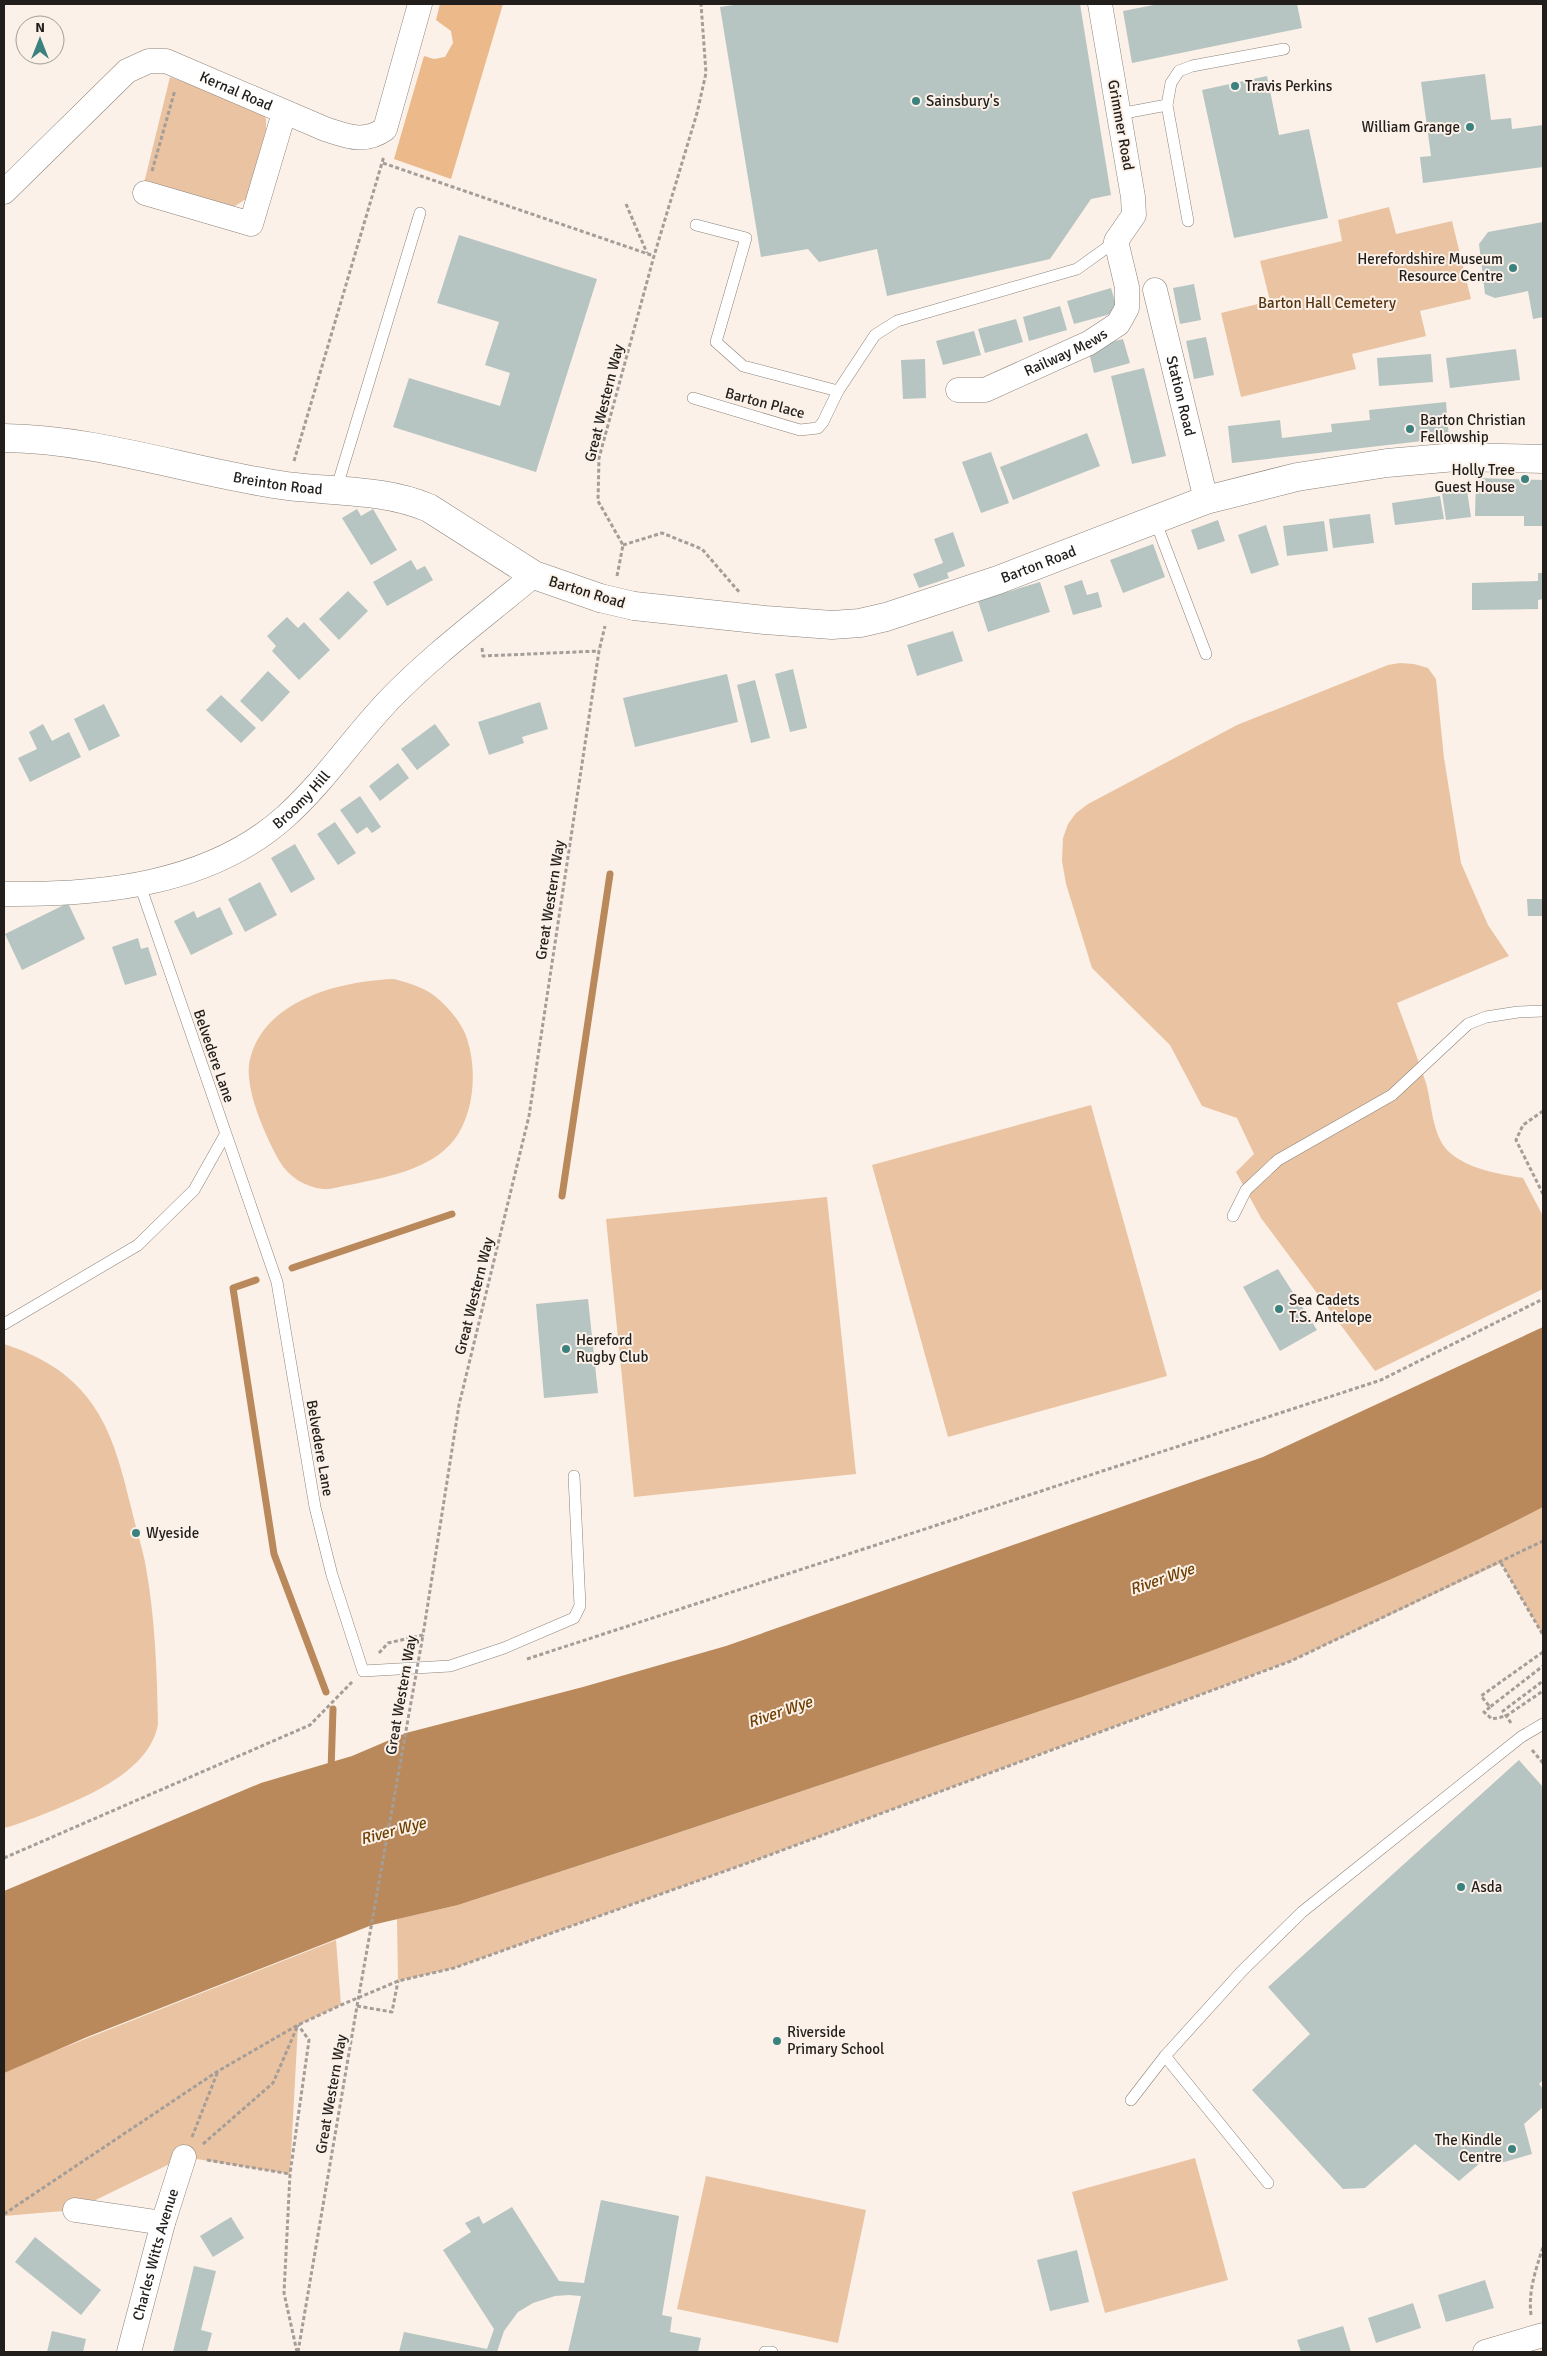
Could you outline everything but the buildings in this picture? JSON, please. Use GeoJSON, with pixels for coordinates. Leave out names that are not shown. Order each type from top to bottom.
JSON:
{"type":"FeatureCollection","features":[{"type":"Feature","properties":{"kind":"street","name":"Kernal Road"},"geometry":{"type":"LineString","coordinates":[[4,192],[127,71],[138,64],[149,61],[166,61],[284,113],[346,136],[367,139],[385,130],[420,4]]}},
{"type":"Feature","properties":{"kind":"street","name":"Grimmer Road"},"geometry":{"type":"LineString","coordinates":[[1100,4],[1134,215],[1116,241]]}},
{"type":"Feature","properties":{"kind":"street"},"geometry":{"type":"LineString","coordinates":[[145,193],[252,224],[284,113]]}},
{"type":"Feature","properties":{"kind":"street","name":"Railway Mews"},"geometry":{"type":"LineString","coordinates":[[958,390],[985,390],[1089,343],[1118,324],[1127,308],[1127,287],[1116,241]]}},
{"type":"Feature","properties":{"kind":"street","name":"Station Road"},"geometry":{"type":"LineString","coordinates":[[1155,290],[1206,500]]}},
{"type":"Feature","properties":{"kind":"street","name":"Breinton Road"},"geometry":{"type":"LineString","coordinates":[[4,438],[88,447],[287,486],[383,494],[410,500],[429,508],[534,575]]}},
{"type":"Feature","properties":{"kind":"street","name":"Barton Road"},"geometry":{"type":"LineString","coordinates":[[534,575],[607,600],[634,606],[832,625],[886,617],[998,580],[1206,500],[1297,477],[1387,463],[1456,457],[1543,459]]}},
{"type":"Feature","properties":{"kind":"street","name":"Broomy Hill"},"geometry":{"type":"LineString","coordinates":[[4,894],[60,894],[103,891],[140,885],[181,874],[220,858],[251,842],[284,818],[318,784],[387,702],[409,680],[534,575]]}},
{"type":"Feature","properties":{"kind":"street","name":"Charles Witts Avenue"},"geometry":{"type":"LineString","coordinates":[[129,2352],[162,2224],[184,2156]]}},
{"type":"Feature","properties":{"kind":"street"},"geometry":{"type":"LineString","coordinates":[[75,2210],[162,2224]]}},
{"type":"Feature","properties":{"kind":"street"},"geometry":{"type":"LineString","coordinates":[[1485,2352],[1539,2342]]}},
{"type":"Feature","properties":{"kind":"lane"},"geometry":{"type":"LineString","coordinates":[[1188,221],[1167,105],[1172,83],[1179,71],[1192,66],[1284,49]]}},
{"type":"Feature","properties":{"kind":"lane"},"geometry":{"type":"LineString","coordinates":[[1119,114],[1167,105]]}},
{"type":"Feature","properties":{"kind":"lane"},"geometry":{"type":"LineString","coordinates":[[336,490],[420,213]]}},
{"type":"Feature","properties":{"kind":"lane"},"geometry":{"type":"LineString","coordinates":[[696,225],[746,238],[716,342],[743,366],[838,391]]}},
{"type":"Feature","properties":{"kind":"lane","name":"Barton Place"},"geometry":{"type":"LineString","coordinates":[[693,398],[800,430],[818,428],[823,422],[838,391],[874,335],[897,321],[1077,269],[1116,241]]}},
{"type":"Feature","properties":{"kind":"lane"},"geometry":{"type":"LineString","coordinates":[[1155,520],[1206,654]]}},
{"type":"Feature","properties":{"kind":"lane","name":"Belvedere Lane"},"geometry":{"type":"LineString","coordinates":[[140,885],[277,1282],[315,1507],[332,1575],[363,1671]]}},
{"type":"Feature","properties":{"kind":"lane"},"geometry":{"type":"LineString","coordinates":[[1233,1216],[1246,1190],[1278,1160],[1392,1096],[1468,1024],[1486,1017],[1518,1012],[1543,1011]]}},
{"type":"Feature","properties":{"kind":"lane"},"geometry":{"type":"LineString","coordinates":[[4,1324],[138,1245],[194,1190],[225,1135]]}},
{"type":"Feature","properties":{"kind":"lane"},"geometry":{"type":"LineString","coordinates":[[363,1671],[450,1666],[504,1648],[574,1618],[580,1606],[574,1476]]}},
{"type":"Feature","properties":{"kind":"lane"},"geometry":{"type":"LineString","coordinates":[[1131,2100],[1165,2056],[1242,1972],[1302,1912],[1521,1737],[1543,1724]]}},
{"type":"Feature","properties":{"kind":"lane"},"geometry":{"type":"LineString","coordinates":[[1165,2056],[1268,2183]]}},
{"type":"Feature","properties":{"kind":"lane"},"geometry":{"type":"LineString","coordinates":[[765,2352],[772,2352]]}},
{"type":"Feature","properties":{"kind":"path","name":"Great Western Way"},"geometry":{"type":"LineString","coordinates":[[297,2352],[423,1635],[459,1405],[529,1116],[607,600],[623,544],[598,502],[599,458],[654,256],[697,113],[706,73],[702,4]]}},
{"type":"Feature","properties":{"kind":"path"},"geometry":{"type":"LineString","coordinates":[[145,193],[181,69]]}},
{"type":"Feature","properties":{"kind":"path"},"geometry":{"type":"LineString","coordinates":[[287,486],[383,163],[654,256]]}},
{"type":"Feature","properties":{"kind":"path"},"geometry":{"type":"LineString","coordinates":[[626,204],[647,253]]}},
{"type":"Feature","properties":{"kind":"path"},"geometry":{"type":"LineString","coordinates":[[623,544],[662,533],[702,549],[765,620]]}},
{"type":"Feature","properties":{"kind":"path"},"geometry":{"type":"LineString","coordinates":[[477,623],[483,656],[599,651]]}},
{"type":"Feature","properties":{"kind":"path"},"geometry":{"type":"LineString","coordinates":[[1543,1111],[1523,1125],[1516,1140],[1543,1194]]}},
{"type":"Feature","properties":{"kind":"path"},"geometry":{"type":"LineString","coordinates":[[526,1659],[1381,1380],[1543,1299]]}},
{"type":"Feature","properties":{"kind":"path"},"geometry":{"type":"LineString","coordinates":[[4,2214],[218,2071],[298,2024],[398,1982],[454,1968],[756,1860],[1272,1668],[1543,1542]]}},
{"type":"Feature","properties":{"kind":"path"},"geometry":{"type":"LineString","coordinates":[[1501,1562],[1543,1635]]}},
{"type":"Feature","properties":{"kind":"path"},"geometry":{"type":"LineString","coordinates":[[4,1858],[310,1725],[388,1643],[423,1635]]}},
{"type":"Feature","properties":{"kind":"path"},"geometry":{"type":"LineString","coordinates":[[1490,1707],[1481,1696],[1543,1652]]}},
{"type":"Feature","properties":{"kind":"path"},"geometry":{"type":"LineString","coordinates":[[1543,1666],[1484,1712],[1492,1720],[1506,1716],[1543,1691]]}},
{"type":"Feature","properties":{"kind":"path"},"geometry":{"type":"LineString","coordinates":[[1521,1737],[1503,1711],[1543,1681]]}},
{"type":"Feature","properties":{"kind":"path"},"geometry":{"type":"LineString","coordinates":[[358,2006],[392,2012],[398,1982]]}},
{"type":"Feature","properties":{"kind":"path"},"geometry":{"type":"LineString","coordinates":[[184,2156],[210,2139],[273,2083],[298,2024]]}},
{"type":"Feature","properties":{"kind":"path"},"geometry":{"type":"LineString","coordinates":[[297,2352],[284,2293],[290,2174],[309,2040],[298,2024]]}},
{"type":"Feature","properties":{"kind":"path"},"geometry":{"type":"LineString","coordinates":[[184,2156],[218,2071]]}},
{"type":"Feature","properties":{"kind":"path"},"geometry":{"type":"LineString","coordinates":[[184,2156],[290,2174]]}},
{"type":"Feature","properties":{"kind":"path"},"geometry":{"type":"LineString","coordinates":[[1539,2342],[1530,2304],[1534,2275],[1543,2247]]}},
{"type":"Feature","properties":{"kind":"green space"},"geometry":{"type":"Polygon","coordinates":[[[170,77],[261,109],[266,119],[266,130],[246,199],[235,206],[220,206],[144,183],[170,77]]]}},
{"type":"Feature","properties":{"kind":"green space","name":"Barton Hall Cemetery"},"geometry":{"type":"Polygon","coordinates":[[[1389,207],[1396,234],[1452,221],[1471,299],[1420,311],[1426,336],[1352,354],[1356,369],[1241,397],[1221,313],[1270,301],[1260,261],[1342,241],[1338,220],[1389,207]]]}},
{"type":"Feature","properties":{"kind":"green space"},"geometry":{"type":"Polygon","coordinates":[[[1400,663],[1428,668],[1436,679],[1444,758],[1461,863],[1488,925],[1509,956],[1397,1003],[1426,1083],[1433,1119],[1443,1144],[1448,1151],[1464,1162],[1494,1172],[1523,1178],[1543,1216],[1543,1289],[1375,1371],[1261,1218],[1236,1172],[1254,1154],[1237,1118],[1202,1106],[1170,1045],[1092,968],[1066,884],[1062,861],[1063,838],[1068,824],[1076,813],[1088,804],[1237,725],[1388,665],[1400,663]]]}},
{"type":"Feature","properties":{"kind":"green space"},"geometry":{"type":"Polygon","coordinates":[[[394,979],[416,986],[441,1001],[463,1029],[471,1054],[473,1079],[470,1105],[461,1130],[454,1140],[433,1159],[406,1171],[391,1176],[326,1189],[304,1184],[293,1177],[280,1162],[268,1140],[257,1112],[250,1084],[249,1070],[250,1059],[258,1038],[271,1021],[288,1008],[308,997],[329,989],[351,984],[394,979]]]}},
{"type":"Feature","properties":{"kind":"green space"},"geometry":{"type":"Polygon","coordinates":[[[1091,1105],[1167,1376],[948,1437],[872,1165],[1091,1105]]]}},
{"type":"Feature","properties":{"kind":"green space"},"geometry":{"type":"Polygon","coordinates":[[[827,1197],[856,1474],[634,1497],[606,1219],[827,1197]]]}},
{"type":"Feature","properties":{"kind":"green space"},"geometry":{"type":"Polygon","coordinates":[[[4,1344],[29,1353],[63,1373],[90,1401],[111,1439],[124,1480],[148,1582],[155,1643],[158,1724],[152,1741],[142,1756],[113,1781],[60,1808],[4,1828],[4,1344]]]}},
{"type":"Feature","properties":{"kind":"green space"},"geometry":{"type":"Polygon","coordinates":[[[1543,1507],[1543,1635],[1501,1563],[1291,1661],[756,1860],[454,1968],[398,1981],[397,1919],[458,1905],[1145,1675],[1307,1614],[1387,1581],[1465,1546],[1543,1507]]]}},
{"type":"Feature","properties":{"kind":"green space"},"geometry":{"type":"Polygon","coordinates":[[[336,1940],[341,2005],[298,2025],[290,2174],[184,2157],[75,2210],[4,2216],[4,2071],[336,1940]]]}},
{"type":"Feature","properties":{"kind":"green space"},"geometry":{"type":"Polygon","coordinates":[[[1195,2158],[1228,2280],[1105,2313],[1072,2192],[1195,2158]]]}},
{"type":"Feature","properties":{"kind":"green space"},"geometry":{"type":"Polygon","coordinates":[[[706,2176],[866,2210],[838,2343],[677,2309],[706,2176]]]}},
{"type":"Feature","properties":{"kind":"shaded area"},"geometry":{"type":"Polygon","coordinates":[[[440,4],[503,4],[451,179],[394,159],[424,56],[434,59],[445,57],[453,43],[451,31],[436,20],[440,4]]]}},
{"type":"Feature","properties":{"kind":"water","name":"River Wye"},"geometry":{"type":"Polygon","coordinates":[[[1543,1327],[1543,1507],[1465,1546],[1307,1614],[1145,1675],[458,1905],[372,1925],[87,2037],[4,2073],[4,1891],[261,1783],[352,1756],[406,1733],[583,1687],[726,1646],[1263,1457],[1543,1327]]]}},
{"type":"Feature","properties":{"kind":"waterway"},"geometry":{"type":"LineString","coordinates":[[562,1196],[610,874]]}},
{"type":"Feature","properties":{"kind":"waterway"},"geometry":{"type":"LineString","coordinates":[[292,1268],[452,1214]]}},
{"type":"Feature","properties":{"kind":"waterway"},"geometry":{"type":"LineString","coordinates":[[256,1280],[233,1288],[274,1554],[326,1692]]}},
{"type":"Feature","properties":{"kind":"waterway"},"geometry":{"type":"LineString","coordinates":[[331,1771],[333,1709]]}},
{"type":"Feature","properties":{"kind":"place","name":"Travis Perkins"},"geometry":{"type":"Point","coordinates":[1235,86]}},
{"type":"Feature","properties":{"kind":"place","name":"Sainsbury's"},"geometry":{"type":"Point","coordinates":[916,101]}},
{"type":"Feature","properties":{"kind":"place","name":"William Grange"},"geometry":{"type":"Point","coordinates":[1470,127]}},
{"type":"Feature","properties":{"kind":"place","name":"Herefordshire Museum Resource Centre"},"geometry":{"type":"Point","coordinates":[1513,268]}},
{"type":"Feature","properties":{"kind":"place","name":"Barton Christian Fellowship"},"geometry":{"type":"Point","coordinates":[1410,429]}},
{"type":"Feature","properties":{"kind":"place","name":"Holly Tree Guest House"},"geometry":{"type":"Point","coordinates":[1525,479]}},
{"type":"Feature","properties":{"kind":"place","name":"Sea Cadets T.S. Antelope"},"geometry":{"type":"Point","coordinates":[1279,1309]}},
{"type":"Feature","properties":{"kind":"place","name":"Hereford Rugby Club"},"geometry":{"type":"Point","coordinates":[566,1349]}},
{"type":"Feature","properties":{"kind":"place","name":"Wyeside"},"geometry":{"type":"Point","coordinates":[136,1533]}},
{"type":"Feature","properties":{"kind":"place","name":"Asda"},"geometry":{"type":"Point","coordinates":[1461,1887]}},
{"type":"Feature","properties":{"kind":"place","name":"Riverside Primary School"},"geometry":{"type":"Point","coordinates":[777,2041]}},
{"type":"Feature","properties":{"kind":"place","name":"The Kindle Centre"},"geometry":{"type":"Point","coordinates":[1512,2149]}}]}
